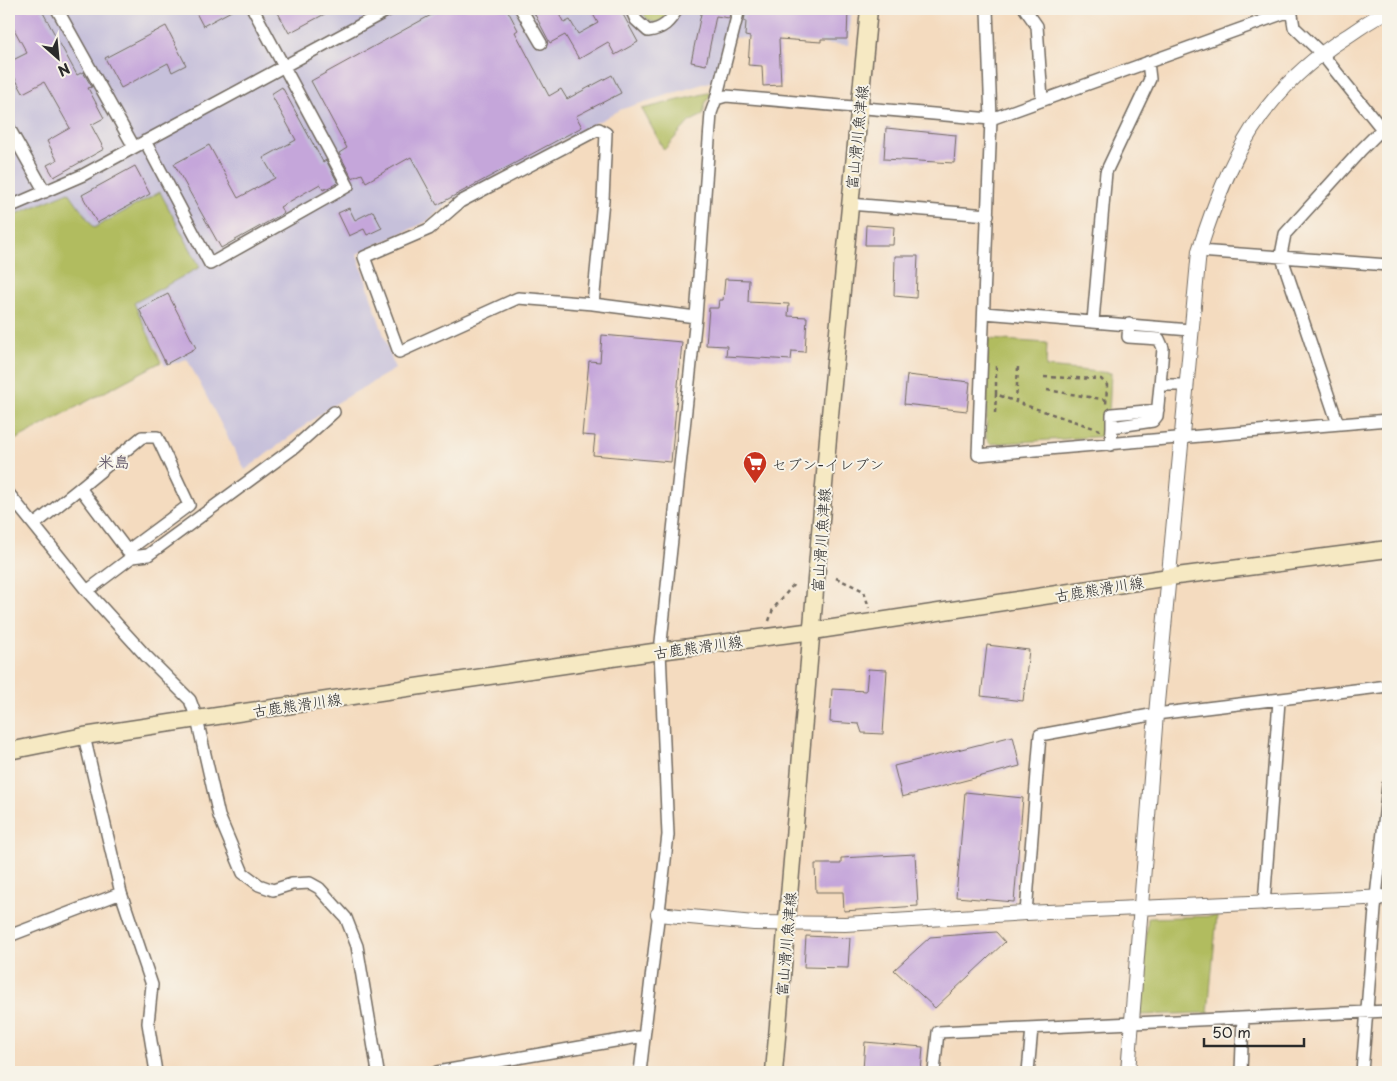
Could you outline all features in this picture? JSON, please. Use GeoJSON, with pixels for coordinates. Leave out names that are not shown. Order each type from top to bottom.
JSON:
{"type":"FeatureCollection","features":[{"type":"Feature","properties":{"kind":"main road","name":"富山滑川魚津線"},"geometry":{"type":"LineString","coordinates":[[774,1072],[794,812],[812,631],[849,204],[869,9]]}},
{"type":"Feature","properties":{"kind":"main road","name":"古鹿熊滑川線"},"geometry":{"type":"LineString","coordinates":[[9,751],[84,736],[660,651],[812,631],[1169,577],[1388,549]]}},
{"type":"Feature","properties":{"kind":"street"},"geometry":{"type":"LineString","coordinates":[[57,9],[210,264],[348,186],[253,9]]}},
{"type":"Feature","properties":{"kind":"street"},"geometry":{"type":"LineString","coordinates":[[9,207],[45,192],[139,144],[390,9]]}},
{"type":"Feature","properties":{"kind":"street"},"geometry":{"type":"LineString","coordinates":[[521,9],[541,43]]}},
{"type":"Feature","properties":{"kind":"street"},"geometry":{"type":"LineString","coordinates":[[631,9],[636,20],[648,31],[660,29],[672,19],[677,9]]}},
{"type":"Feature","properties":{"kind":"street"},"geometry":{"type":"LineString","coordinates":[[640,1072],[668,835],[660,651],[696,317],[711,114],[739,9]]}},
{"type":"Feature","properties":{"kind":"street"},"geometry":{"type":"LineString","coordinates":[[987,9],[991,119],[978,455],[1388,420]]}},
{"type":"Feature","properties":{"kind":"street"},"geometry":{"type":"LineString","coordinates":[[1025,9],[1037,26],[1042,100]]}},
{"type":"Feature","properties":{"kind":"street"},"geometry":{"type":"LineString","coordinates":[[716,99],[726,96],[991,119],[1290,10],[1294,26],[1321,53],[1385,127],[1388,140]]}},
{"type":"Feature","properties":{"kind":"street"},"geometry":{"type":"LineString","coordinates":[[1128,1072],[1156,714],[1182,439],[1190,330],[1199,251],[1217,195],[1240,146],[1264,109],[1321,53],[1388,12]]}},
{"type":"Feature","properties":{"kind":"street"},"geometry":{"type":"LineString","coordinates":[[1093,321],[1106,172],[1150,79],[1148,62]]}},
{"type":"Feature","properties":{"kind":"street"},"geometry":{"type":"LineString","coordinates":[[1338,424],[1281,256],[1285,234],[1385,127]]}},
{"type":"Feature","properties":{"kind":"street"},"geometry":{"type":"LineString","coordinates":[[9,128],[45,192]]}},
{"type":"Feature","properties":{"kind":"street"},"geometry":{"type":"LineString","coordinates":[[593,304],[603,200],[606,133],[599,129],[460,202],[429,229],[364,257],[399,352],[518,298],[593,304],[696,317]]}},
{"type":"Feature","properties":{"kind":"street"},"geometry":{"type":"LineString","coordinates":[[849,204],[988,215]]}},
{"type":"Feature","properties":{"kind":"street"},"geometry":{"type":"LineString","coordinates":[[1199,251],[1281,256],[1388,266]]}},
{"type":"Feature","properties":{"kind":"street"},"geometry":{"type":"LineString","coordinates":[[984,313],[1190,330]]}},
{"type":"Feature","properties":{"kind":"street"},"geometry":{"type":"LineString","coordinates":[[1105,427],[1153,421],[1157,416],[1163,348],[1159,339],[1128,337],[1129,324]]}},
{"type":"Feature","properties":{"kind":"street"},"geometry":{"type":"LineString","coordinates":[[1160,385],[1186,385]]}},
{"type":"Feature","properties":{"kind":"street"},"geometry":{"type":"LineString","coordinates":[[1106,445],[1105,427],[1109,406],[1158,410]]}},
{"type":"Feature","properties":{"kind":"street"},"geometry":{"type":"LineString","coordinates":[[80,488],[130,554],[148,555],[295,447],[334,412]]}},
{"type":"Feature","properties":{"kind":"street"},"geometry":{"type":"LineString","coordinates":[[34,525],[142,437],[157,437],[189,505],[87,591]]}},
{"type":"Feature","properties":{"kind":"street"},"geometry":{"type":"LineString","coordinates":[[9,494],[87,591],[146,656],[190,700],[197,719],[219,816],[243,873],[259,885],[273,890],[292,884],[310,883],[319,888],[346,918],[357,946],[378,1072]]}},
{"type":"Feature","properties":{"kind":"street"},"geometry":{"type":"LineString","coordinates":[[1026,913],[1040,734],[1156,714],[1388,686]]}},
{"type":"Feature","properties":{"kind":"street"},"geometry":{"type":"LineString","coordinates":[[1264,904],[1279,700]]}},
{"type":"Feature","properties":{"kind":"street"},"geometry":{"type":"LineString","coordinates":[[84,736],[121,893],[152,985],[148,1023],[156,1072]]}},
{"type":"Feature","properties":{"kind":"street"},"geometry":{"type":"LineString","coordinates":[[1362,1072],[1382,897],[1388,786]]}},
{"type":"Feature","properties":{"kind":"street"},"geometry":{"type":"LineString","coordinates":[[9,936],[121,893]]}},
{"type":"Feature","properties":{"kind":"street"},"geometry":{"type":"LineString","coordinates":[[658,914],[754,923],[845,924],[1026,913],[1264,904],[1382,897]]}},
{"type":"Feature","properties":{"kind":"street"},"geometry":{"type":"LineString","coordinates":[[934,1072],[938,1032],[1388,1011]]}},
{"type":"Feature","properties":{"kind":"street"},"geometry":{"type":"LineString","coordinates":[[1241,1072],[1243,1018]]}},
{"type":"Feature","properties":{"kind":"street"},"geometry":{"type":"LineString","coordinates":[[1028,1072],[1032,1028]]}},
{"type":"Feature","properties":{"kind":"street"},"geometry":{"type":"LineString","coordinates":[[437,1072],[644,1036]]}},
{"type":"Feature","properties":{"kind":"path"},"geometry":{"type":"LineString","coordinates":[[995,413],[996,366]]}},
{"type":"Feature","properties":{"kind":"path"},"geometry":{"type":"LineString","coordinates":[[1016,402],[1018,366]]}},
{"type":"Feature","properties":{"kind":"path"},"geometry":{"type":"LineString","coordinates":[[1044,377],[1102,379],[1107,384],[1109,406],[1047,390]]}},
{"type":"Feature","properties":{"kind":"path"},"geometry":{"type":"LineString","coordinates":[[996,394],[1016,402],[1105,427],[1106,445]]}},
{"type":"Feature","properties":{"kind":"path"},"geometry":{"type":"LineString","coordinates":[[836,578],[864,591],[869,610]]}},
{"type":"Feature","properties":{"kind":"path"},"geometry":{"type":"LineString","coordinates":[[769,621],[773,609],[794,584]]}},
{"type":"Feature","properties":{"kind":"shaded area"},"geometry":{"type":"Polygon","coordinates":[[[9,9],[852,9],[848,45],[729,37],[719,79],[622,109],[450,201],[426,222],[357,254],[395,369],[330,407],[245,470],[187,359],[165,366],[133,303],[160,192],[94,228],[69,192],[9,217],[9,9]]]}},
{"type":"Feature","properties":{"kind":"green space"},"geometry":{"type":"Polygon","coordinates":[[[640,9],[669,9],[664,19],[656,23],[648,20],[640,9]]]}},
{"type":"Feature","properties":{"kind":"green space"},"geometry":{"type":"Polygon","coordinates":[[[712,92],[705,104],[703,115],[689,122],[664,150],[642,109],[712,92]]]}},
{"type":"Feature","properties":{"kind":"green space"},"geometry":{"type":"Polygon","coordinates":[[[69,192],[94,228],[160,192],[200,267],[134,303],[161,362],[9,443],[9,217],[69,192]]]}},
{"type":"Feature","properties":{"kind":"green space"},"geometry":{"type":"Polygon","coordinates":[[[988,339],[1047,343],[1046,367],[1111,373],[1108,436],[990,444],[986,438],[988,339]]]}},
{"type":"Feature","properties":{"kind":"green space"},"geometry":{"type":"Polygon","coordinates":[[[1217,916],[1208,1013],[1139,1015],[1148,918],[1217,916]]]}},
{"type":"Feature","properties":{"kind":"building"},"geometry":{"type":"Polygon","coordinates":[[[18,9],[41,9],[77,75],[83,72],[92,87],[88,88],[104,118],[91,125],[104,149],[54,177],[47,165],[57,160],[47,141],[70,128],[44,82],[23,93],[9,67],[9,62],[27,53],[9,20],[9,14],[18,9]]]}},
{"type":"Feature","properties":{"kind":"building"},"geometry":{"type":"Polygon","coordinates":[[[194,9],[235,9],[203,26],[194,9]]]}},
{"type":"Feature","properties":{"kind":"building"},"geometry":{"type":"Polygon","coordinates":[[[276,9],[334,9],[289,33],[276,9]]]}},
{"type":"Feature","properties":{"kind":"building"},"geometry":{"type":"Polygon","coordinates":[[[442,9],[507,9],[518,30],[515,32],[549,96],[561,89],[567,99],[612,75],[621,93],[576,116],[582,127],[437,205],[411,157],[366,182],[362,174],[352,178],[339,153],[347,148],[311,81],[442,9]]]}},
{"type":"Feature","properties":{"kind":"building"},"geometry":{"type":"Polygon","coordinates":[[[532,9],[556,9],[564,23],[570,20],[578,34],[598,23],[590,9],[620,9],[638,42],[615,55],[608,42],[579,59],[565,35],[550,43],[532,9]]]}},
{"type":"Feature","properties":{"kind":"building"},"geometry":{"type":"Polygon","coordinates":[[[702,9],[731,9],[729,18],[716,16],[706,65],[691,62],[702,9]]]}},
{"type":"Feature","properties":{"kind":"building"},"geometry":{"type":"Polygon","coordinates":[[[746,9],[848,9],[847,39],[821,39],[821,42],[779,39],[781,85],[763,86],[762,66],[748,65],[750,37],[745,36],[746,21],[744,21],[746,9]]]}},
{"type":"Feature","properties":{"kind":"building"},"geometry":{"type":"Polygon","coordinates":[[[166,26],[186,65],[172,72],[168,63],[121,88],[105,58],[166,26]]]}},
{"type":"Feature","properties":{"kind":"building"},"geometry":{"type":"Polygon","coordinates":[[[282,87],[323,162],[326,160],[338,183],[323,190],[320,184],[280,207],[284,213],[221,248],[174,164],[209,145],[238,198],[275,178],[263,158],[296,140],[271,94],[282,87]]]}},
{"type":"Feature","properties":{"kind":"building"},"geometry":{"type":"Polygon","coordinates":[[[886,128],[956,135],[954,163],[884,159],[886,128]]]}},
{"type":"Feature","properties":{"kind":"building"},"geometry":{"type":"Polygon","coordinates":[[[135,166],[150,194],[97,223],[82,195],[135,166]]]}},
{"type":"Feature","properties":{"kind":"building"},"geometry":{"type":"Polygon","coordinates":[[[349,208],[355,220],[373,211],[382,228],[367,235],[364,229],[349,236],[338,213],[349,208]]]}},
{"type":"Feature","properties":{"kind":"building"},"geometry":{"type":"Polygon","coordinates":[[[866,225],[894,227],[893,245],[865,245],[866,225]]]}},
{"type":"Feature","properties":{"kind":"building"},"geometry":{"type":"Polygon","coordinates":[[[895,256],[918,256],[916,298],[894,296],[895,256]]]}},
{"type":"Feature","properties":{"kind":"building"},"geometry":{"type":"Polygon","coordinates":[[[725,279],[749,280],[748,302],[789,304],[788,316],[807,317],[805,352],[792,351],[791,360],[726,356],[727,346],[706,345],[709,308],[718,308],[719,300],[723,300],[725,279]]]}},
{"type":"Feature","properties":{"kind":"building"},"geometry":{"type":"Polygon","coordinates":[[[168,294],[196,348],[166,364],[139,309],[168,294]]]}},
{"type":"Feature","properties":{"kind":"building"},"geometry":{"type":"Polygon","coordinates":[[[602,335],[682,342],[671,462],[593,455],[595,436],[582,435],[589,361],[600,362],[602,335]]]}},
{"type":"Feature","properties":{"kind":"building"},"geometry":{"type":"Polygon","coordinates":[[[907,375],[970,382],[967,411],[904,404],[907,375]]]}},
{"type":"Feature","properties":{"kind":"building"},"geometry":{"type":"Polygon","coordinates":[[[987,645],[1029,650],[1023,701],[981,696],[987,645]]]}},
{"type":"Feature","properties":{"kind":"building"},"geometry":{"type":"Polygon","coordinates":[[[868,669],[887,670],[883,734],[862,733],[859,724],[830,722],[832,689],[866,691],[868,669]]]}},
{"type":"Feature","properties":{"kind":"building"},"geometry":{"type":"Polygon","coordinates":[[[1013,736],[1020,766],[902,797],[894,766],[1013,736]]]}},
{"type":"Feature","properties":{"kind":"building"},"geometry":{"type":"Polygon","coordinates":[[[965,792],[1023,798],[1014,902],[956,897],[965,792]]]}},
{"type":"Feature","properties":{"kind":"building"},"geometry":{"type":"Polygon","coordinates":[[[915,854],[918,906],[844,911],[843,892],[816,892],[815,864],[841,864],[841,858],[915,854]]]}},
{"type":"Feature","properties":{"kind":"building"},"geometry":{"type":"Polygon","coordinates":[[[996,932],[1005,942],[935,1008],[894,970],[930,937],[996,932]]]}},
{"type":"Feature","properties":{"kind":"building"},"geometry":{"type":"Polygon","coordinates":[[[806,936],[850,938],[848,968],[804,967],[806,936]]]}},
{"type":"Feature","properties":{"kind":"building"},"geometry":{"type":"Polygon","coordinates":[[[865,1042],[923,1047],[921,1072],[863,1070],[865,1042]]]}},
{"type":"Feature","properties":{"kind":"place","name":"セブン-イレブン"},"geometry":{"type":"Point","coordinates":[755,484]}},
{"type":"Feature","properties":{"kind":"district","name":"米島"},"geometry":{"type":"Point","coordinates":[114,461]}}]}
